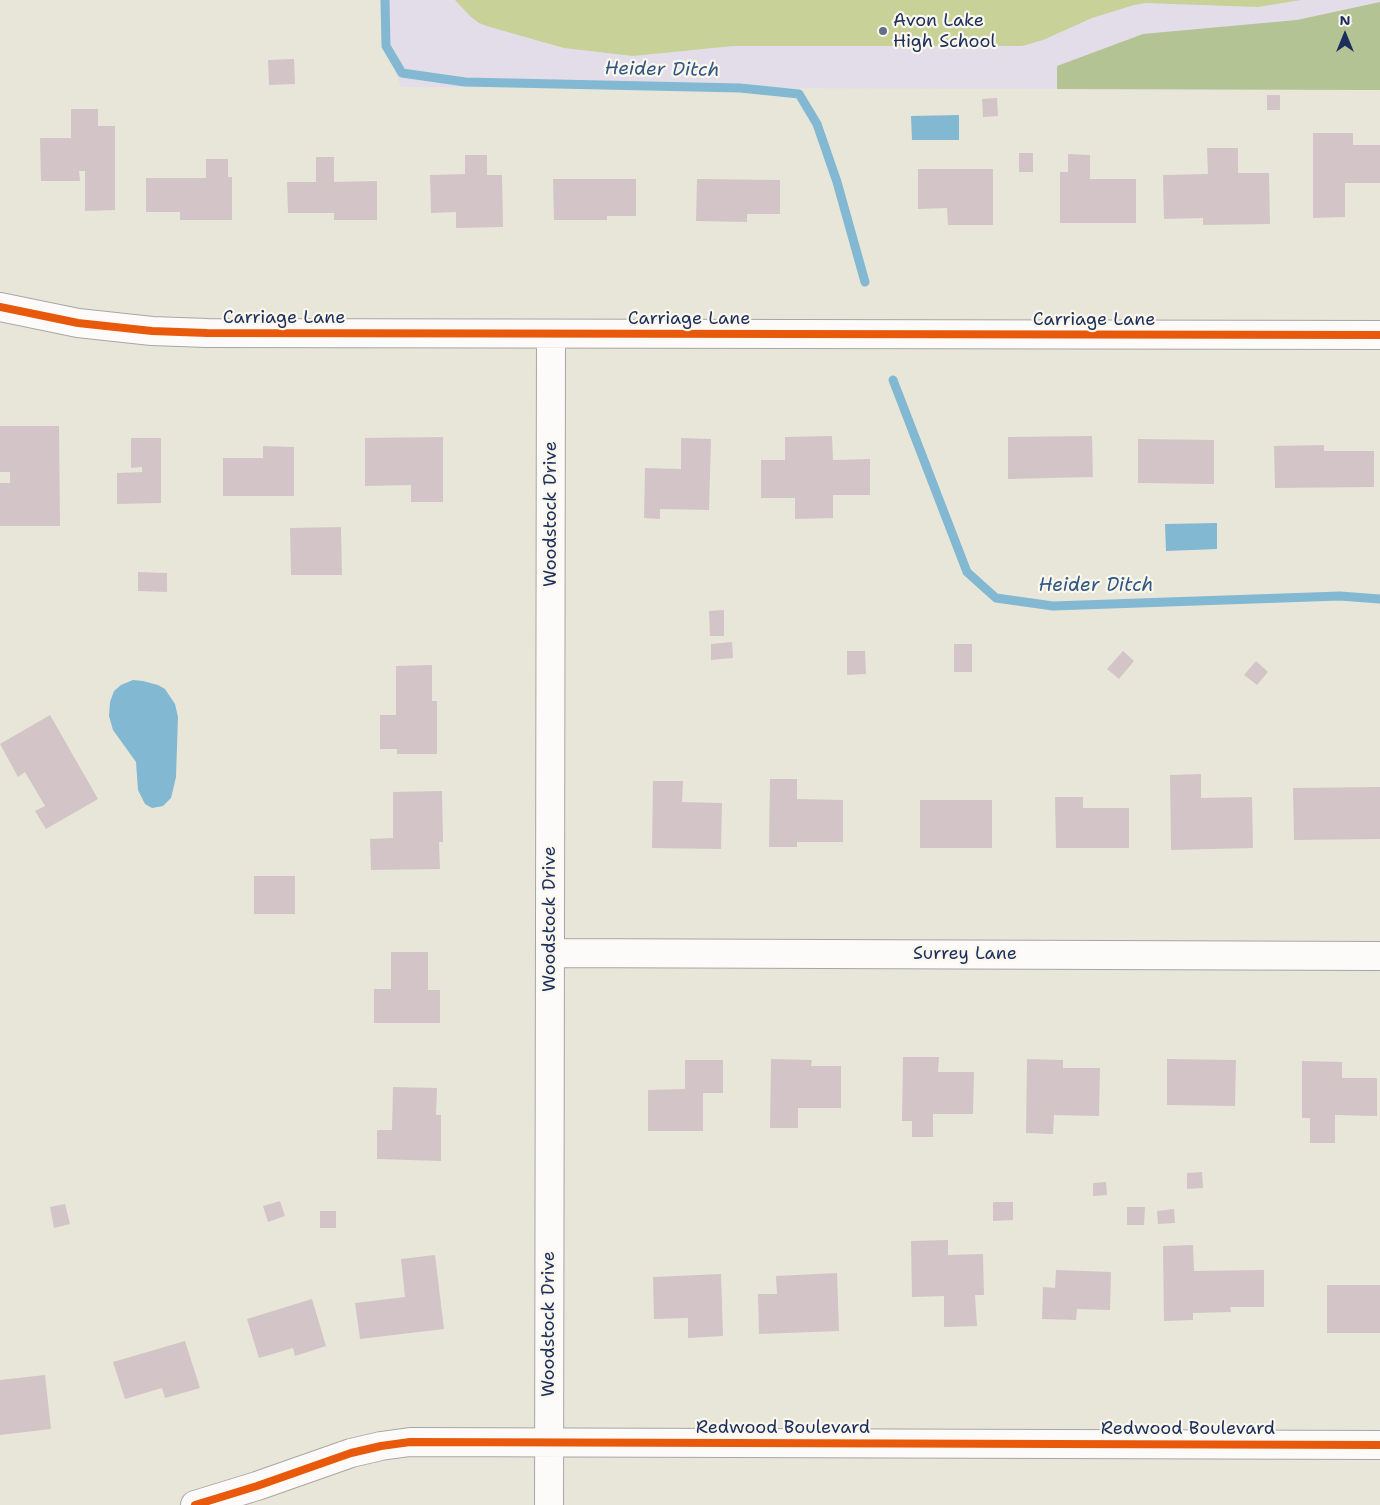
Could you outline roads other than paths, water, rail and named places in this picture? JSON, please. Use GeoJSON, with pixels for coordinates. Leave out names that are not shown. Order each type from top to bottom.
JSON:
{"type":"FeatureCollection","features":[{"type":"Feature","properties":{"kind":"street","name":"Carriage Lane"},"geometry":{"type":"LineString","coordinates":[[0,307],[78,323],[152,331],[216,333],[1380,335]]}},
{"type":"Feature","properties":{"kind":"street","name":"Woodstock Drive"},"geometry":{"type":"LineString","coordinates":[[549,1505],[551,334]]}},
{"type":"Feature","properties":{"kind":"street","name":"Surrey Lane"},"geometry":{"type":"LineString","coordinates":[[550,953],[1380,956]]}},
{"type":"Feature","properties":{"kind":"street","name":"Redwood Boulevard"},"geometry":{"type":"LineString","coordinates":[[196,1505],[351,1453],[410,1442],[1380,1445]]}},
{"type":"Feature","properties":{"kind":"water"},"geometry":{"type":"Polygon","coordinates":[[[959,115],[959,140],[912,140],[911,116],[959,115]]]}},
{"type":"Feature","properties":{"kind":"water"},"geometry":{"type":"Polygon","coordinates":[[[1217,523],[1217,549],[1166,551],[1165,524],[1217,523]]]}},
{"type":"Feature","properties":{"kind":"water"},"geometry":{"type":"Polygon","coordinates":[[[133,680],[158,685],[165,689],[175,704],[178,717],[176,777],[171,798],[163,806],[152,808],[145,804],[138,790],[136,762],[113,730],[109,716],[110,702],[114,691],[121,685],[133,680]]]}},
{"type":"Feature","properties":{"kind":"waterway","name":"Heider Ditch"},"geometry":{"type":"LineString","coordinates":[[385,0],[386,46],[402,73],[465,82],[740,88],[799,94],[817,124],[837,182],[865,282]]}},
{"type":"Feature","properties":{"kind":"waterway","name":"Heider Ditch"},"geometry":{"type":"LineString","coordinates":[[893,380],[967,572],[996,598],[1053,606],[1340,596],[1380,599]]}},
{"type":"Feature","properties":{"kind":"place","name":"Avon Lake High School"},"geometry":{"type":"Point","coordinates":[883,31]}}]}
